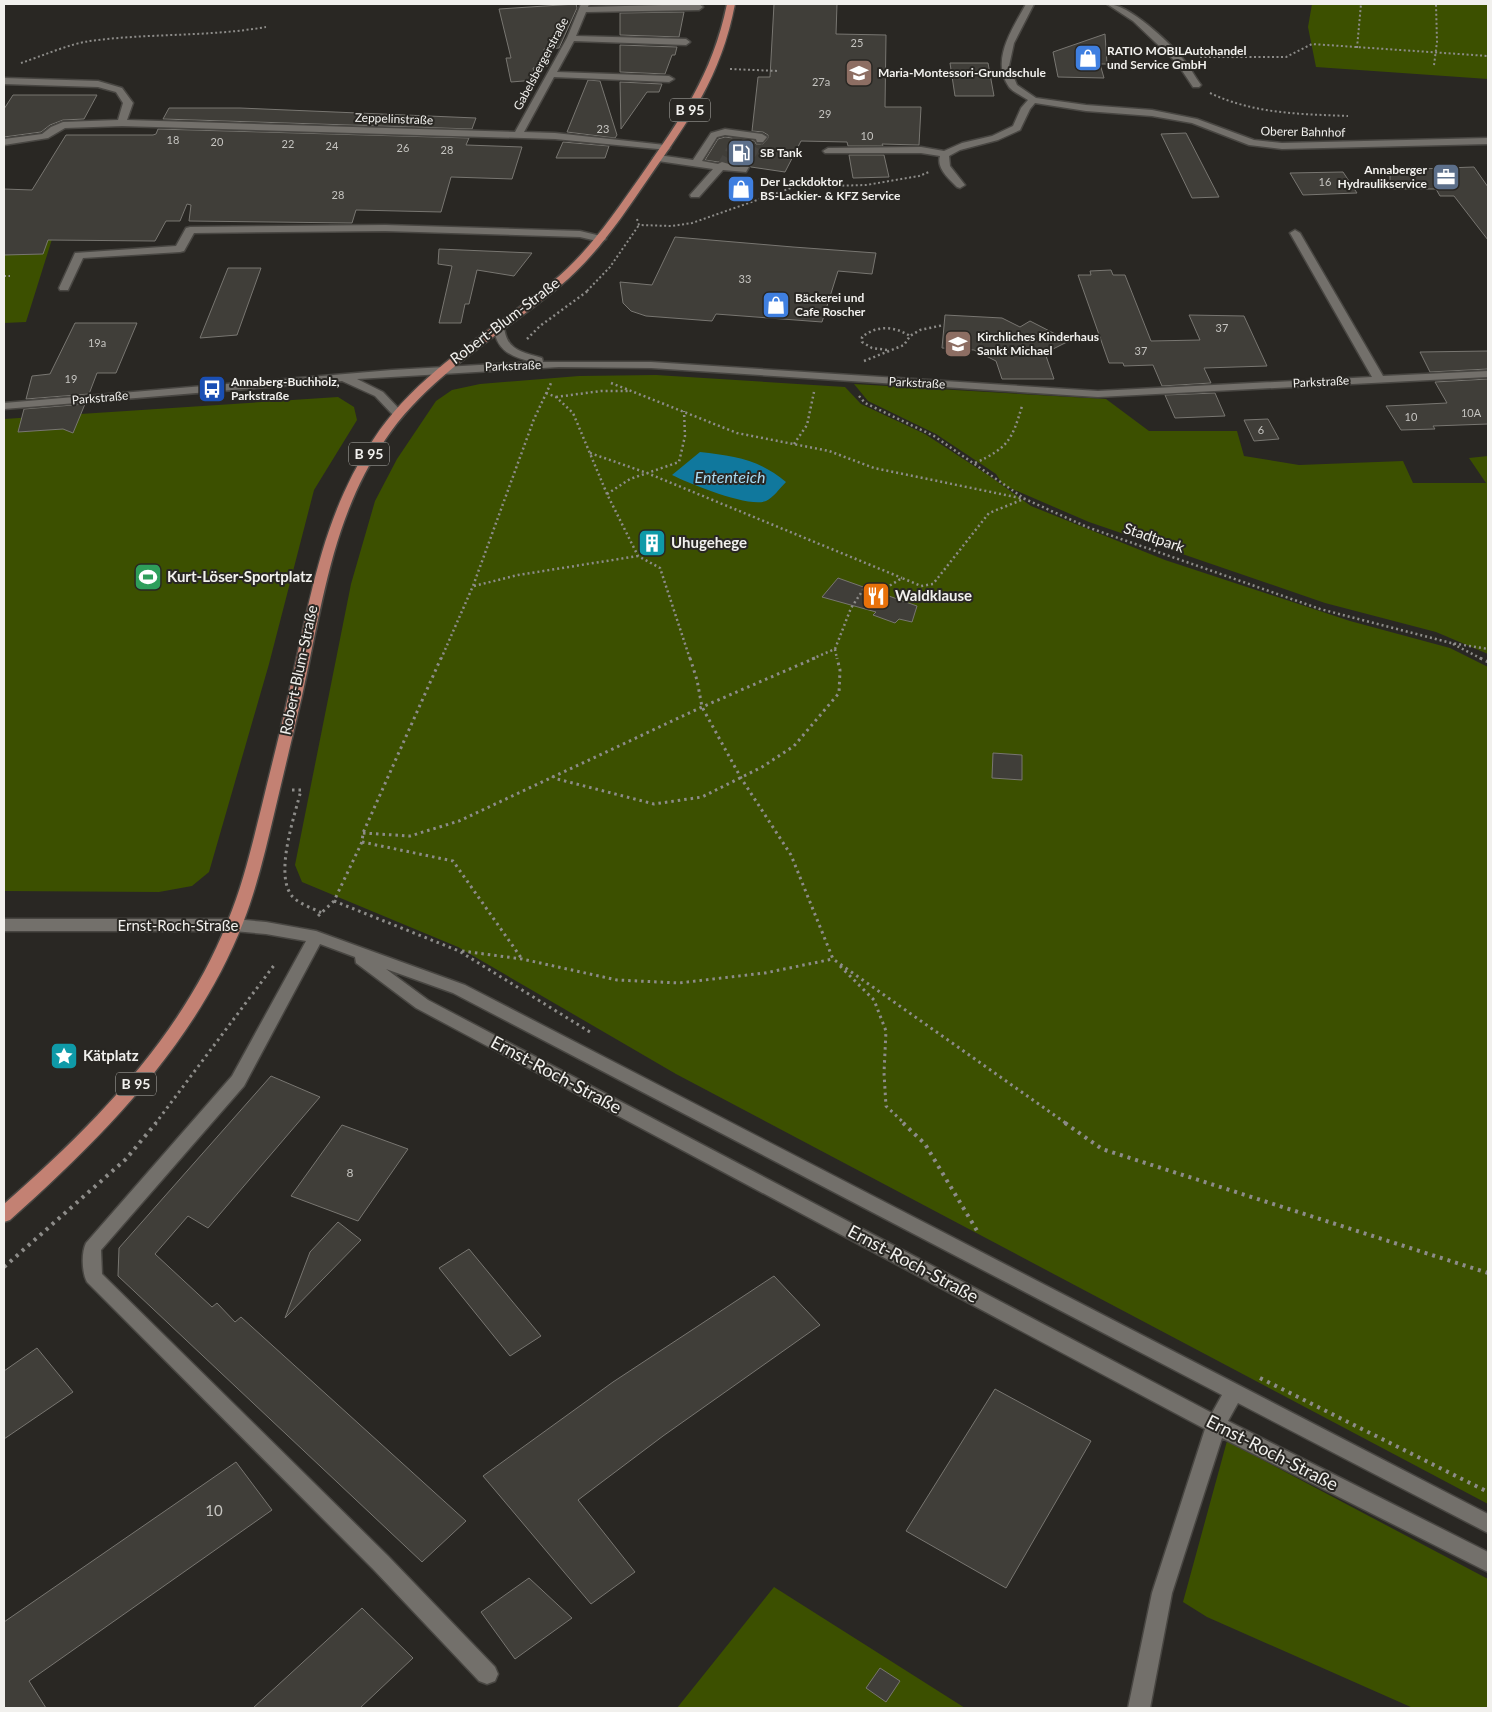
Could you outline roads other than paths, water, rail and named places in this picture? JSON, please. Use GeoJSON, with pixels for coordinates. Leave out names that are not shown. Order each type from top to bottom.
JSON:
{"type":"FeatureCollection","features":[{"type":"Feature","properties":{"kind":"main road","name":"Robert-Blum-Straße"},"geometry":{"type":"LineString","coordinates":[[4,1216],[49,1176],[113,1111],[164,1050],[193,1006],[234,925],[255,861],[296,692],[318,582],[331,534],[359,471],[397,413],[440,370],[560,282],[601,238],[665,148],[707,80],[722,44],[731,4]]}},
{"type":"Feature","properties":{"kind":"street","name":"Oberer Bahnhof"},"geometry":{"type":"LineString","coordinates":[[1030,4],[1010,43],[1005,66],[1012,86],[1033,100],[1086,108],[1152,113],[1194,121],[1252,143],[1282,146],[1488,141]]}},
{"type":"Feature","properties":{"kind":"street"},"geometry":{"type":"LineString","coordinates":[[1111,4],[1136,19],[1178,58],[1196,85]]}},
{"type":"Feature","properties":{"kind":"street"},"geometry":{"type":"LineString","coordinates":[[584,7],[699,7]]}},
{"type":"Feature","properties":{"kind":"street","name":"Gabelsbergerstraße"},"geometry":{"type":"LineString","coordinates":[[518,135],[571,38],[584,7]]}},
{"type":"Feature","properties":{"kind":"street"},"geometry":{"type":"LineString","coordinates":[[571,38],[686,42]]}},
{"type":"Feature","properties":{"kind":"street"},"geometry":{"type":"LineString","coordinates":[[550,74],[669,79]]}},
{"type":"Feature","properties":{"kind":"street"},"geometry":{"type":"LineString","coordinates":[[4,81],[98,84],[119,90],[128,103],[122,123]]}},
{"type":"Feature","properties":{"kind":"street"},"geometry":{"type":"LineString","coordinates":[[960,185],[945,166],[943,159],[945,154],[952,149],[995,138],[1017,128],[1026,108],[1033,100]]}},
{"type":"Feature","properties":{"kind":"street","name":"Zeppelinstraße"},"geometry":{"type":"LineString","coordinates":[[4,142],[45,136],[54,129],[64,125],[122,123],[555,136],[665,148]]}},
{"type":"Feature","properties":{"kind":"street"},"geometry":{"type":"LineString","coordinates":[[696,164],[714,135],[725,132],[739,136],[762,137],[760,140]]}},
{"type":"Feature","properties":{"kind":"street"},"geometry":{"type":"LineString","coordinates":[[828,151],[921,150],[945,154]]}},
{"type":"Feature","properties":{"kind":"street"},"geometry":{"type":"LineString","coordinates":[[658,158],[743,170],[744,168]]}},
{"type":"Feature","properties":{"kind":"street"},"geometry":{"type":"LineString","coordinates":[[695,195],[721,166]]}},
{"type":"Feature","properties":{"kind":"street"},"geometry":{"type":"LineString","coordinates":[[64,288],[79,255],[180,249],[190,230],[385,228],[580,234],[601,238]]}},
{"type":"Feature","properties":{"kind":"street"},"geometry":{"type":"LineString","coordinates":[[1295,233],[1380,380]]}},
{"type":"Feature","properties":{"kind":"street"},"geometry":{"type":"LineString","coordinates":[[499,326],[498,338],[508,349],[525,357],[560,364]]}},
{"type":"Feature","properties":{"kind":"street","name":"Parkstraße"},"geometry":{"type":"LineString","coordinates":[[4,406],[440,370],[560,364],[651,365],[1098,394],[1488,374]]}},
{"type":"Feature","properties":{"kind":"street"},"geometry":{"type":"LineString","coordinates":[[346,378],[379,394],[397,413]]}},
{"type":"Feature","properties":{"kind":"street","name":"Ernst-Roch-Straße"},"geometry":{"type":"LineString","coordinates":[[4,925],[234,925],[308,935],[459,990],[1488,1524]]}},
{"type":"Feature","properties":{"kind":"street"},"geometry":{"type":"LineString","coordinates":[[308,935],[238,1081],[92,1248],[93,1277],[381,1563],[487,1674]]}},
{"type":"Feature","properties":{"kind":"street","name":"Ernst-Roch-Straße"},"geometry":{"type":"LineString","coordinates":[[349,949],[422,1004],[1216,1425],[1488,1562]]}},
{"type":"Feature","properties":{"kind":"street"},"geometry":{"type":"LineString","coordinates":[[1139,1708],[1162,1593],[1216,1425],[1234,1392]]}},
{"type":"Feature","properties":{"kind":"water","name":"Ententeich"},"geometry":{"type":"Polygon","coordinates":[[[700,452],[735,457],[756,463],[786,482],[769,500],[758,502],[719,494],[672,475],[700,452]]]}},
{"type":"Feature","properties":{"kind":"tunnel"},"geometry":{"type":"LineString","coordinates":[[722,165],[738,137]]}},
{"type":"Feature","properties":{"kind":"tunnel"},"geometry":{"type":"LineString","coordinates":[[744,167],[760,140]]}},
{"type":"Feature","properties":{"kind":"place","name":"RATIO MOBILAutohandel und Service GmbH"},"geometry":{"type":"Point","coordinates":[1088,58]}},
{"type":"Feature","properties":{"kind":"place","name":"Maria-Montessori-Grundschule"},"geometry":{"type":"Point","coordinates":[859,73]}},
{"type":"Feature","properties":{"kind":"place","name":"SB Tank"},"geometry":{"type":"Point","coordinates":[741,153]}},
{"type":"Feature","properties":{"kind":"place","name":"Annaberger Hydraulikservice"},"geometry":{"type":"Point","coordinates":[1446,177]}},
{"type":"Feature","properties":{"kind":"place","name":"Der Lackdoktor BS-Lackier- & KFZ Service"},"geometry":{"type":"Point","coordinates":[741,189]}},
{"type":"Feature","properties":{"kind":"place","name":"Bäckerei und Cafe Roscher"},"geometry":{"type":"Point","coordinates":[776,305]}},
{"type":"Feature","properties":{"kind":"place","name":"Kirchliches Kinderhaus Sankt Michael"},"geometry":{"type":"Point","coordinates":[958,344]}},
{"type":"Feature","properties":{"kind":"place","name":"Annaberg-Buchholz, Parkstraße"},"geometry":{"type":"Point","coordinates":[212,389]}},
{"type":"Feature","properties":{"kind":"place","name":"Uhugehege"},"geometry":{"type":"Point","coordinates":[652,543]}},
{"type":"Feature","properties":{"kind":"place","name":"Kurt-Löser-Sportplatz"},"geometry":{"type":"Point","coordinates":[148,577]}},
{"type":"Feature","properties":{"kind":"place","name":"Waldklause"},"geometry":{"type":"Point","coordinates":[876,596]}},
{"type":"Feature","properties":{"kind":"place","name":"Kätplatz"},"geometry":{"type":"Point","coordinates":[64,1056]}}]}
